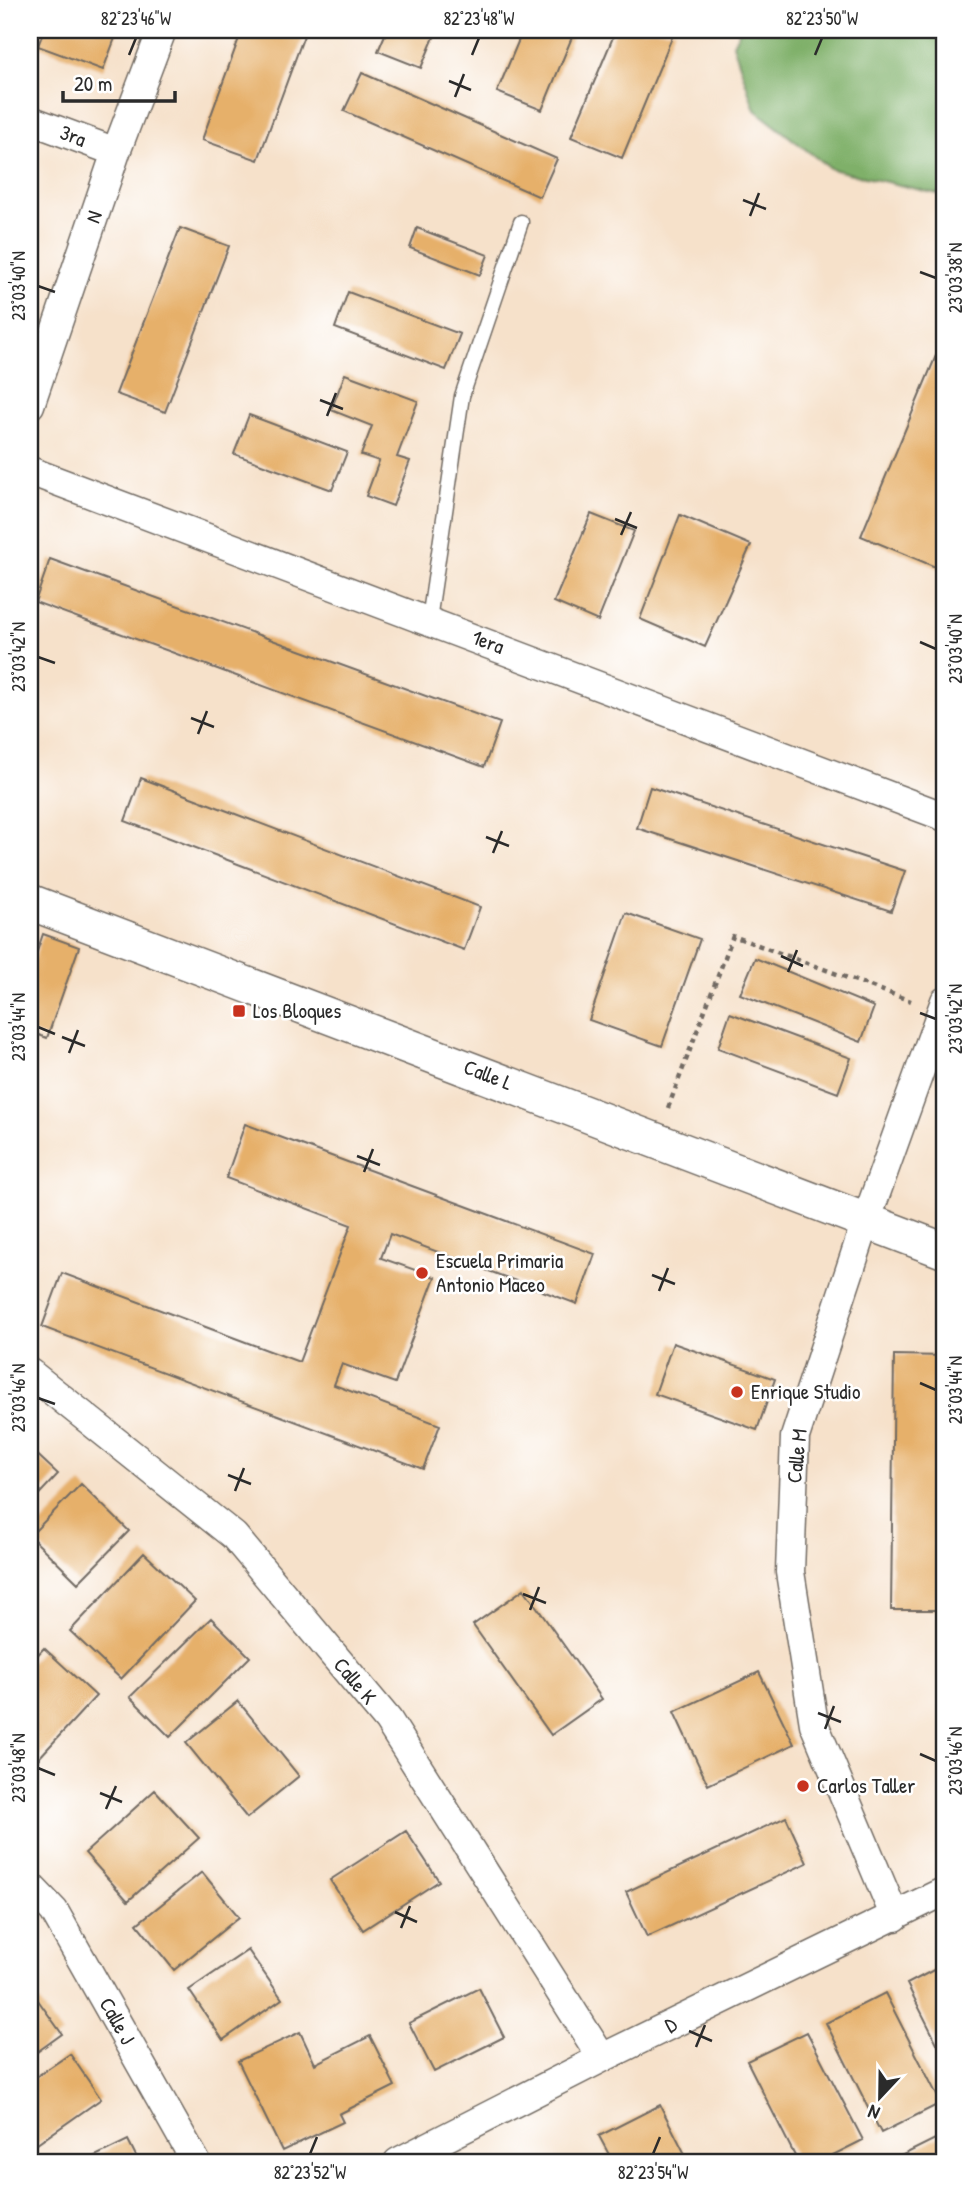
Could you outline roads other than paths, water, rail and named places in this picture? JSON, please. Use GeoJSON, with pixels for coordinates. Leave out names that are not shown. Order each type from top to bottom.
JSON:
{"type":"FeatureCollection","features":[{"type":"Feature","properties":{"kind":"street","name":"N"},"geometry":{"type":"LineString","coordinates":[[30,405],[116,152],[162,30]]}},
{"type":"Feature","properties":{"kind":"street","name":"3ra"},"geometry":{"type":"LineString","coordinates":[[30,120],[116,152]]}},
{"type":"Feature","properties":{"kind":"street","name":"1era"},"geometry":{"type":"LineString","coordinates":[[30,471],[945,817]]}},
{"type":"Feature","properties":{"kind":"street","name":"Calle L"},"geometry":{"type":"LineString","coordinates":[[30,902],[945,1251]]}},
{"type":"Feature","properties":{"kind":"street","name":"Calle M"},"geometry":{"type":"LineString","coordinates":[[895,1917],[814,1724],[790,1572],[795,1437],[866,1221],[943,1007]]}},
{"type":"Feature","properties":{"kind":"street","name":"Calle K"},"geometry":{"type":"LineString","coordinates":[[30,1373],[234,1536],[251,1556],[387,1720],[602,2058]]}},
{"type":"Feature","properties":{"kind":"street","name":"Calle J"},"geometry":{"type":"LineString","coordinates":[[30,1886],[54,1911],[196,2162]]}},
{"type":"Feature","properties":{"kind":"street","name":"D"},"geometry":{"type":"LineString","coordinates":[[398,2162],[602,2058],[945,1891]]}},
{"type":"Feature","properties":{"kind":"lane"},"geometry":{"type":"LineString","coordinates":[[429,620],[462,396],[521,222]]}},
{"type":"Feature","properties":{"kind":"place","name":"Los Bloques"},"geometry":{"type":"Point","coordinates":[239,1011]}},
{"type":"Feature","properties":{"kind":"place","name":"Escuela Primaria Antonio Maceo"},"geometry":{"type":"Point","coordinates":[422,1273]}},
{"type":"Feature","properties":{"kind":"place","name":"Enrique Studio"},"geometry":{"type":"Point","coordinates":[737,1392]}},
{"type":"Feature","properties":{"kind":"place","name":"Carlos Taller"},"geometry":{"type":"Point","coordinates":[803,1786]}}]}
